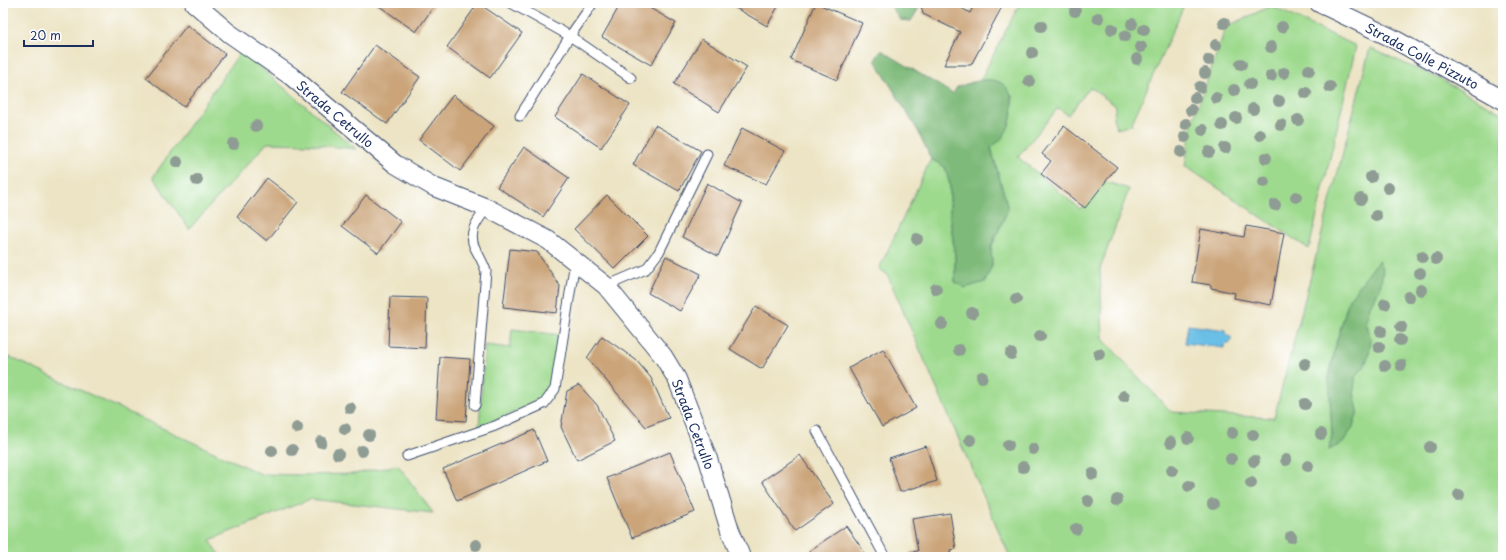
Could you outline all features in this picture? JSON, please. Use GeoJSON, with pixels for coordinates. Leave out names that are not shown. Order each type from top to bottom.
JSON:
{"type":"FeatureCollection","features":[{"type":"Feature","properties":{"kind":"street","name":"Strada Cetrullo"},"geometry":{"type":"LineString","coordinates":[[194,3],[229,33],[291,76],[395,164],[434,187],[487,208],[548,240],[606,286],[663,356],[678,379],[708,459],[730,530],[741,557]]}},
{"type":"Feature","properties":{"kind":"street","name":"Strada Colle Pizzuto"},"geometry":{"type":"LineString","coordinates":[[1320,3],[1392,38],[1503,100]]}},
{"type":"Feature","properties":{"kind":"lane"},"geometry":{"type":"LineString","coordinates":[[511,3],[570,36],[631,78]]}},
{"type":"Feature","properties":{"kind":"lane"},"geometry":{"type":"LineString","coordinates":[[520,116],[570,36],[593,3]]}},
{"type":"Feature","properties":{"kind":"lane"},"geometry":{"type":"LineString","coordinates":[[606,286],[646,269],[659,252],[707,154]]}},
{"type":"Feature","properties":{"kind":"lane"},"geometry":{"type":"LineString","coordinates":[[475,405],[486,271],[483,260],[471,237],[475,224],[487,208]]}},
{"type":"Feature","properties":{"kind":"lane"},"geometry":{"type":"LineString","coordinates":[[407,456],[495,426],[544,404],[555,389],[575,261]]}},
{"type":"Feature","properties":{"kind":"lane"},"geometry":{"type":"LineString","coordinates":[[817,431],[885,557]]}},
{"type":"Feature","properties":{"kind":"green space"},"geometry":{"type":"Polygon","coordinates":[[[889,3],[922,3],[911,21],[900,20],[889,3]]]}},
{"type":"Feature","properties":{"kind":"green space"},"geometry":{"type":"Polygon","coordinates":[[[1020,3],[1185,3],[1131,125],[1117,129],[1113,118],[1116,106],[1090,87],[1068,115],[1058,108],[1018,157],[1080,209],[1103,181],[1129,189],[1100,269],[1103,339],[1171,412],[1274,418],[1370,48],[1444,81],[1503,114],[1503,557],[1010,557],[887,274],[879,269],[931,159],[945,167],[950,185],[950,217],[955,256],[955,282],[992,265],[991,248],[1008,209],[991,147],[1002,136],[1009,125],[1012,112],[1012,96],[990,80],[980,81],[1020,3]],[[1380,288],[1349,299],[1336,344],[1329,378],[1332,434],[1329,450],[1353,427],[1358,411],[1354,393],[1355,377],[1365,365],[1369,353],[1371,341],[1366,321],[1370,306],[1380,288]]]}},
{"type":"Feature","properties":{"kind":"green space"},"geometry":{"type":"Polygon","coordinates":[[[1271,6],[1356,46],[1309,249],[1185,166],[1192,123],[1226,27],[1271,6]]]}},
{"type":"Feature","properties":{"kind":"green space"},"geometry":{"type":"Polygon","coordinates":[[[881,50],[953,94],[957,87],[982,80],[991,80],[1000,83],[1007,88],[1011,95],[1012,112],[1007,130],[1003,137],[991,148],[1008,209],[991,247],[992,265],[985,282],[965,288],[955,282],[955,256],[950,217],[950,185],[945,167],[931,159],[918,131],[875,60],[881,50]]]}},
{"type":"Feature","properties":{"kind":"green space"},"geometry":{"type":"Polygon","coordinates":[[[241,51],[356,149],[309,144],[267,143],[189,229],[153,177],[241,51]]]}},
{"type":"Feature","properties":{"kind":"green space"},"geometry":{"type":"Polygon","coordinates":[[[1379,260],[1383,272],[1380,288],[1370,306],[1366,321],[1371,341],[1369,353],[1365,365],[1355,377],[1354,393],[1358,411],[1353,427],[1343,443],[1329,450],[1332,434],[1329,378],[1336,344],[1349,299],[1379,260]]]}},
{"type":"Feature","properties":{"kind":"green space"},"geometry":{"type":"Polygon","coordinates":[[[512,329],[560,335],[559,352],[548,393],[532,405],[479,427],[485,345],[510,348],[512,329]]]}},
{"type":"Feature","properties":{"kind":"green space"},"geometry":{"type":"Polygon","coordinates":[[[3,354],[261,474],[354,474],[398,465],[433,513],[310,499],[210,540],[221,557],[9,557],[3,555],[3,354]]]}},
{"type":"Feature","properties":{"kind":"water"},"geometry":{"type":"Polygon","coordinates":[[[1188,325],[1226,330],[1226,334],[1231,337],[1231,342],[1224,345],[1224,348],[1185,343],[1188,325]]]}},
{"type":"Feature","properties":{"kind":"building"},"geometry":{"type":"Polygon","coordinates":[[[375,3],[436,3],[416,32],[375,3]]]}},
{"type":"Feature","properties":{"kind":"building"},"geometry":{"type":"Polygon","coordinates":[[[478,3],[522,33],[490,78],[447,47],[478,3]]]}},
{"type":"Feature","properties":{"kind":"building"},"geometry":{"type":"Polygon","coordinates":[[[621,3],[641,3],[676,23],[651,65],[602,37],[621,3]]]}},
{"type":"Feature","properties":{"kind":"building"},"geometry":{"type":"Polygon","coordinates":[[[727,3],[780,3],[767,26],[727,3]]]}},
{"type":"Feature","properties":{"kind":"building"},"geometry":{"type":"Polygon","coordinates":[[[816,3],[862,23],[837,80],[791,60],[816,3]]]}},
{"type":"Feature","properties":{"kind":"building"},"geometry":{"type":"Polygon","coordinates":[[[924,3],[953,3],[970,13],[975,3],[1004,3],[971,65],[944,65],[960,32],[923,14],[921,5],[924,3]]]}},
{"type":"Feature","properties":{"kind":"building"},"geometry":{"type":"Polygon","coordinates":[[[187,25],[225,54],[184,107],[146,78],[187,25]]]}},
{"type":"Feature","properties":{"kind":"building"},"geometry":{"type":"Polygon","coordinates":[[[702,39],[747,67],[719,112],[674,84],[702,39]]]}},
{"type":"Feature","properties":{"kind":"building"},"geometry":{"type":"Polygon","coordinates":[[[375,45],[420,77],[387,124],[342,92],[375,45]]]}},
{"type":"Feature","properties":{"kind":"building"},"geometry":{"type":"Polygon","coordinates":[[[583,74],[630,105],[601,148],[555,117],[583,74]]]}},
{"type":"Feature","properties":{"kind":"building"},"geometry":{"type":"Polygon","coordinates":[[[453,95],[494,126],[460,171],[419,140],[453,95]]]}},
{"type":"Feature","properties":{"kind":"building"},"geometry":{"type":"Polygon","coordinates":[[[655,125],[701,151],[679,191],[633,165],[655,125]]]}},
{"type":"Feature","properties":{"kind":"building"},"geometry":{"type":"Polygon","coordinates":[[[1064,126],[1117,167],[1085,208],[1041,174],[1051,161],[1042,154],[1064,126]]]}},
{"type":"Feature","properties":{"kind":"building"},"geometry":{"type":"Polygon","coordinates":[[[742,128],[785,151],[766,184],[724,166],[742,128]]]}},
{"type":"Feature","properties":{"kind":"building"},"geometry":{"type":"Polygon","coordinates":[[[524,147],[569,178],[543,217],[497,187],[524,147]]]}},
{"type":"Feature","properties":{"kind":"building"},"geometry":{"type":"Polygon","coordinates":[[[267,178],[298,202],[267,241],[237,217],[267,178]]]}},
{"type":"Feature","properties":{"kind":"building"},"geometry":{"type":"Polygon","coordinates":[[[707,183],[742,203],[718,256],[682,237],[707,183]]]}},
{"type":"Feature","properties":{"kind":"building"},"geometry":{"type":"Polygon","coordinates":[[[366,195],[401,222],[378,253],[342,226],[366,195]]]}},
{"type":"Feature","properties":{"kind":"building"},"geometry":{"type":"Polygon","coordinates":[[[607,195],[648,236],[615,269],[574,229],[607,195]]]}},
{"type":"Feature","properties":{"kind":"building"},"geometry":{"type":"Polygon","coordinates":[[[1246,226],[1284,233],[1271,305],[1234,298],[1235,293],[1211,288],[1211,285],[1192,282],[1201,229],[1244,237],[1246,226]]]}},
{"type":"Feature","properties":{"kind":"building"},"geometry":{"type":"Polygon","coordinates":[[[510,249],[537,252],[560,286],[557,313],[503,307],[510,249]]]}},
{"type":"Feature","properties":{"kind":"building"},"geometry":{"type":"Polygon","coordinates":[[[666,256],[701,274],[680,311],[648,293],[666,256]]]}},
{"type":"Feature","properties":{"kind":"building"},"geometry":{"type":"Polygon","coordinates":[[[390,297],[427,298],[425,348],[388,346],[390,297]]]}},
{"type":"Feature","properties":{"kind":"building"},"geometry":{"type":"Polygon","coordinates":[[[756,306],[788,325],[762,369],[730,349],[756,306]]]}},
{"type":"Feature","properties":{"kind":"building"},"geometry":{"type":"Polygon","coordinates":[[[602,336],[636,360],[651,378],[669,418],[646,427],[587,358],[602,336]]]}},
{"type":"Feature","properties":{"kind":"building"},"geometry":{"type":"Polygon","coordinates":[[[883,349],[916,408],[882,427],[849,368],[883,349]]]}},
{"type":"Feature","properties":{"kind":"building"},"geometry":{"type":"Polygon","coordinates":[[[440,357],[470,359],[466,421],[436,419],[440,357]]]}},
{"type":"Feature","properties":{"kind":"building"},"geometry":{"type":"Polygon","coordinates":[[[579,385],[597,405],[615,441],[577,460],[561,427],[567,391],[579,385]]]}},
{"type":"Feature","properties":{"kind":"building"},"geometry":{"type":"Polygon","coordinates":[[[534,430],[547,461],[457,501],[443,469],[534,430]]]}},
{"type":"Feature","properties":{"kind":"building"},"geometry":{"type":"Polygon","coordinates":[[[926,446],[937,481],[900,492],[889,458],[926,446]]]}},
{"type":"Feature","properties":{"kind":"building"},"geometry":{"type":"Polygon","coordinates":[[[670,452],[695,512],[632,538],[607,478],[670,452]]]}},
{"type":"Feature","properties":{"kind":"building"},"geometry":{"type":"Polygon","coordinates":[[[800,455],[834,504],[795,531],[762,481],[800,455]]]}},
{"type":"Feature","properties":{"kind":"building"},"geometry":{"type":"Polygon","coordinates":[[[950,513],[956,549],[950,550],[951,557],[911,557],[910,552],[918,551],[912,519],[950,513]]]}},
{"type":"Feature","properties":{"kind":"building"},"geometry":{"type":"Polygon","coordinates":[[[846,526],[868,557],[813,557],[809,551],[846,526]]]}}]}
